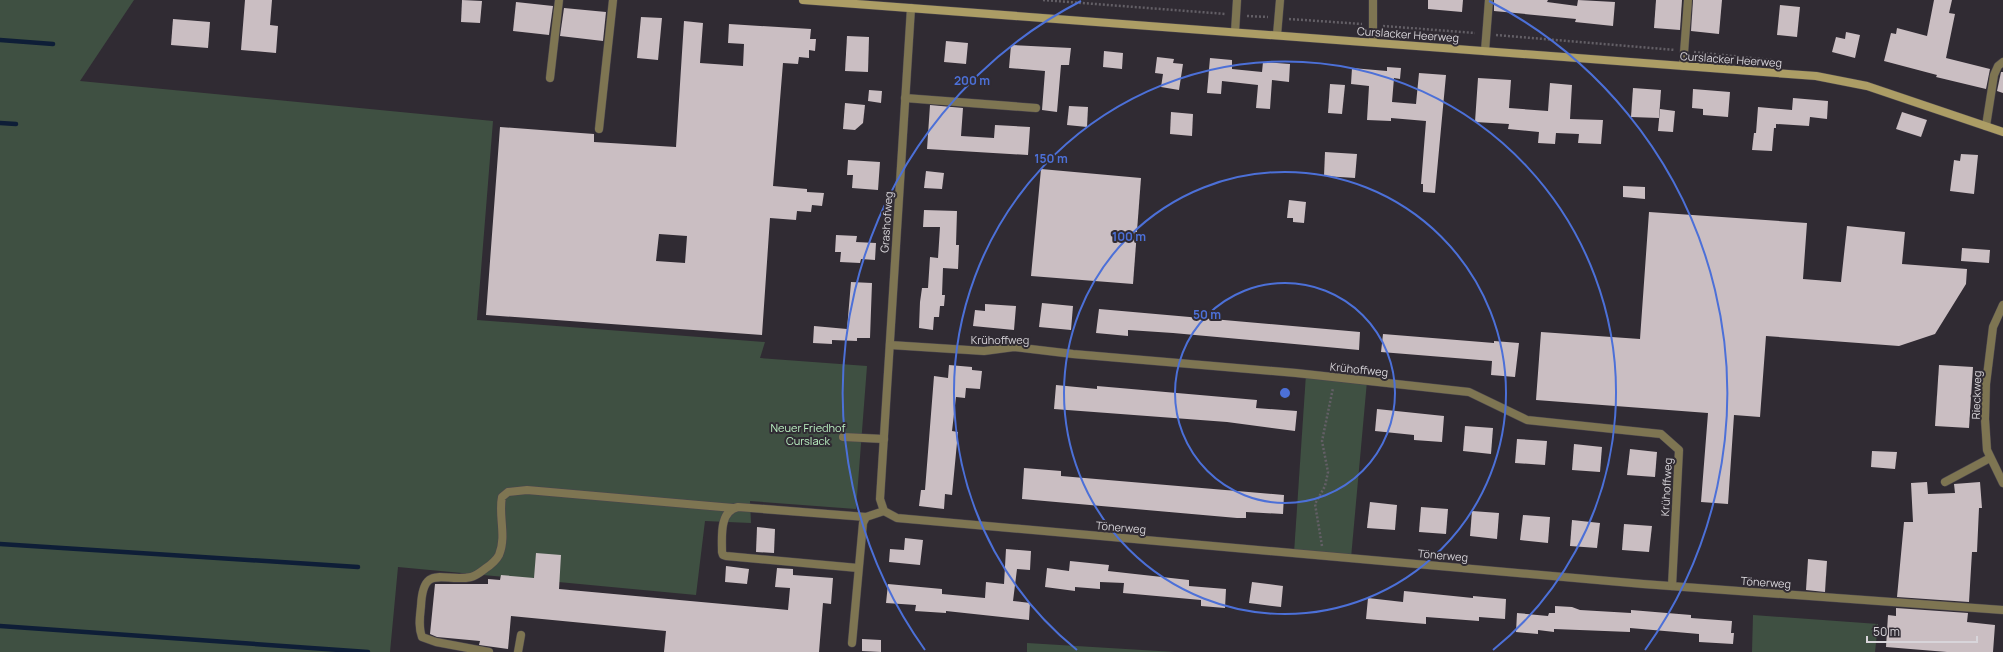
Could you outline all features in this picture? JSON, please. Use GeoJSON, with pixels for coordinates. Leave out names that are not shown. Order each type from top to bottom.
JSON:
{"type":"FeatureCollection","features":[{"type":"Feature","properties":{"kind":"main road","name":"Curslacker Heerweg"},"geometry":{"type":"LineString","coordinates":[[803,0],[1816,76],[1867,86],[2003,132]]}},
{"type":"Feature","properties":{"kind":"street"},"geometry":{"type":"LineString","coordinates":[[550,78],[559,0]]}},
{"type":"Feature","properties":{"kind":"street"},"geometry":{"type":"LineString","coordinates":[[599,129],[613,0]]}},
{"type":"Feature","properties":{"kind":"street"},"geometry":{"type":"LineString","coordinates":[[1235,32],[1237,0]]}},
{"type":"Feature","properties":{"kind":"street"},"geometry":{"type":"LineString","coordinates":[[1278,35],[1280,0]]}},
{"type":"Feature","properties":{"kind":"street"},"geometry":{"type":"LineString","coordinates":[[1373,0],[1373,42]]}},
{"type":"Feature","properties":{"kind":"street"},"geometry":{"type":"LineString","coordinates":[[1485,51],[1489,0]]}},
{"type":"Feature","properties":{"kind":"street"},"geometry":{"type":"LineString","coordinates":[[1683,66],[1688,0]]}},
{"type":"Feature","properties":{"kind":"street","name":"Grashofweg"},"geometry":{"type":"LineString","coordinates":[[884,511],[880,499],[911,8]]}},
{"type":"Feature","properties":{"kind":"street"},"geometry":{"type":"LineString","coordinates":[[1986,126],[1994,76],[1998,66],[2003,62]]}},
{"type":"Feature","properties":{"kind":"street"},"geometry":{"type":"LineString","coordinates":[[906,98],[1036,108]]}},
{"type":"Feature","properties":{"kind":"street","name":"Rieckweg"},"geometry":{"type":"LineString","coordinates":[[2003,305],[1993,328],[1986,384],[1986,450],[2003,484]]}},
{"type":"Feature","properties":{"kind":"street","name":"Krühoffweg"},"geometry":{"type":"LineString","coordinates":[[890,345],[984,351],[1014,347],[1469,392],[1527,420],[1661,434],[1679,450],[1672,586]]}},
{"type":"Feature","properties":{"kind":"street"},"geometry":{"type":"LineString","coordinates":[[844,437],[884,439]]}},
{"type":"Feature","properties":{"kind":"street"},"geometry":{"type":"LineString","coordinates":[[1945,482],[1990,458]]}},
{"type":"Feature","properties":{"kind":"street"},"geometry":{"type":"LineString","coordinates":[[489,652],[436,642],[422,637],[420,627],[421,596],[428,581],[433,577],[471,577],[490,565],[499,555],[503,528],[500,505],[502,497],[508,492],[527,490],[866,518],[884,511]]}},
{"type":"Feature","properties":{"kind":"street"},"geometry":{"type":"LineString","coordinates":[[733,508],[725,515],[723,525],[723,555],[858,568]]}},
{"type":"Feature","properties":{"kind":"street","name":"Tönerweg"},"geometry":{"type":"LineString","coordinates":[[884,511],[897,518],[1324,556],[1672,586],[2003,610]]}},
{"type":"Feature","properties":{"kind":"street"},"geometry":{"type":"LineString","coordinates":[[852,643],[858,568],[866,518]]}},
{"type":"Feature","properties":{"kind":"street"},"geometry":{"type":"LineString","coordinates":[[518,652],[521,635]]}},
{"type":"Feature","properties":{"kind":"path"},"geometry":{"type":"LineString","coordinates":[[1043,0],[1486,34],[1779,60]]}},
{"type":"Feature","properties":{"kind":"path"},"geometry":{"type":"LineString","coordinates":[[1324,556],[1315,504],[1325,486],[1328,472],[1322,442],[1330,396],[1336,378]]}},
{"type":"Feature","properties":{"kind":"green space","name":"Neuer Friedhof Curslack"},"geometry":{"type":"Polygon","coordinates":[[[0,0],[134,0],[80,81],[493,121],[477,320],[765,342],[760,358],[867,366],[856,509],[750,501],[751,523],[705,521],[696,595],[398,567],[390,652],[0,652],[0,0]]]}},
{"type":"Feature","properties":{"kind":"green space"},"geometry":{"type":"Polygon","coordinates":[[[1306,374],[1367,381],[1351,558],[1294,553],[1306,374]]]}},
{"type":"Feature","properties":{"kind":"green space"},"geometry":{"type":"Polygon","coordinates":[[[1753,615],[1878,624],[1875,652],[1752,652],[1753,615]]]}},
{"type":"Feature","properties":{"kind":"green space"},"geometry":{"type":"Polygon","coordinates":[[[1027,643],[1175,652],[1027,652],[1027,643]]]}},
{"type":"Feature","properties":{"kind":"building"},"geometry":{"type":"Polygon","coordinates":[[[245,0],[272,0],[270,25],[278,26],[276,53],[241,50],[245,0]]]}},
{"type":"Feature","properties":{"kind":"building"},"geometry":{"type":"Polygon","coordinates":[[[462,0],[482,1],[480,23],[461,22],[462,0]]]}},
{"type":"Feature","properties":{"kind":"building"},"geometry":{"type":"Polygon","coordinates":[[[1428,0],[1463,0],[1462,12],[1428,9],[1428,0]]]}},
{"type":"Feature","properties":{"kind":"building"},"geometry":{"type":"Polygon","coordinates":[[[1494,0],[1548,0],[1547,2],[1577,6],[1578,0],[1615,2],[1613,26],[1575,22],[1576,19],[1494,11],[1494,0]]]}},
{"type":"Feature","properties":{"kind":"building"},"geometry":{"type":"Polygon","coordinates":[[[1656,0],[1682,0],[1680,30],[1654,28],[1656,0]]]}},
{"type":"Feature","properties":{"kind":"building"},"geometry":{"type":"Polygon","coordinates":[[[1693,0],[1722,0],[1719,34],[1691,31],[1693,0]]]}},
{"type":"Feature","properties":{"kind":"building"},"geometry":{"type":"Polygon","coordinates":[[[1934,0],[1952,0],[1949,13],[1955,14],[1946,58],[1990,69],[1986,89],[1936,77],[1937,75],[1884,61],[1891,33],[1896,34],[1897,28],[1927,36],[1934,0]]]}},
{"type":"Feature","properties":{"kind":"building"},"geometry":{"type":"Polygon","coordinates":[[[516,2],[553,6],[549,35],[513,31],[516,2]]]}},
{"type":"Feature","properties":{"kind":"building"},"geometry":{"type":"Polygon","coordinates":[[[1780,5],[1800,7],[1797,37],[1777,35],[1780,5]]]}},
{"type":"Feature","properties":{"kind":"building"},"geometry":{"type":"Polygon","coordinates":[[[564,8],[606,12],[603,41],[560,36],[564,8]]]}},
{"type":"Feature","properties":{"kind":"building"},"geometry":{"type":"Polygon","coordinates":[[[641,17],[662,18],[658,60],[637,58],[641,17]]]}},
{"type":"Feature","properties":{"kind":"building"},"geometry":{"type":"Polygon","coordinates":[[[173,19],[210,22],[208,48],[171,45],[173,19]]]}},
{"type":"Feature","properties":{"kind":"building"},"geometry":{"type":"Polygon","coordinates":[[[684,21],[703,23],[700,63],[743,66],[744,44],[728,43],[729,24],[811,29],[810,39],[816,39],[815,51],[809,50],[809,58],[799,57],[798,64],[783,63],[773,186],[807,189],[807,192],[824,193],[822,206],[812,205],[811,212],[797,211],[796,220],[770,218],[762,335],[486,315],[500,127],[594,134],[594,142],[676,147],[684,21]],[[659,234],[656,261],[685,263],[687,236],[659,234]]]}},
{"type":"Feature","properties":{"kind":"building"},"geometry":{"type":"Polygon","coordinates":[[[1846,32],[1860,35],[1855,58],[1832,52],[1836,37],[1845,39],[1846,32]]]}},
{"type":"Feature","properties":{"kind":"building"},"geometry":{"type":"Polygon","coordinates":[[[847,36],[869,37],[868,72],[845,71],[847,36]]]}},
{"type":"Feature","properties":{"kind":"building"},"geometry":{"type":"Polygon","coordinates":[[[946,41],[968,43],[966,64],[944,62],[946,41]]]}},
{"type":"Feature","properties":{"kind":"building"},"geometry":{"type":"Polygon","coordinates":[[[1011,45],[1071,48],[1069,65],[1061,65],[1057,112],[1042,110],[1045,71],[1009,68],[1011,45]]]}},
{"type":"Feature","properties":{"kind":"building"},"geometry":{"type":"Polygon","coordinates":[[[1104,51],[1123,53],[1122,69],[1103,67],[1104,51]]]}},
{"type":"Feature","properties":{"kind":"building"},"geometry":{"type":"Polygon","coordinates":[[[1157,57],[1174,59],[1173,63],[1183,64],[1179,90],[1161,87],[1163,74],[1155,73],[1157,57]]]}},
{"type":"Feature","properties":{"kind":"building"},"geometry":{"type":"Polygon","coordinates":[[[1210,58],[1232,60],[1232,69],[1262,72],[1263,62],[1290,64],[1289,82],[1272,80],[1270,109],[1256,108],[1258,85],[1222,81],[1221,94],[1207,93],[1210,58]]]}},
{"type":"Feature","properties":{"kind":"building"},"geometry":{"type":"Polygon","coordinates":[[[1387,67],[1401,68],[1400,79],[1394,78],[1392,102],[1416,104],[1419,73],[1446,75],[1435,193],[1423,192],[1423,184],[1421,184],[1426,121],[1391,118],[1391,121],[1367,120],[1369,86],[1351,84],[1352,68],[1387,71],[1387,67]]]}},
{"type":"Feature","properties":{"kind":"building"},"geometry":{"type":"Polygon","coordinates":[[[2001,72],[2003,72],[2003,93],[1997,91],[2001,72]]]}},
{"type":"Feature","properties":{"kind":"building"},"geometry":{"type":"Polygon","coordinates":[[[1478,78],[1511,80],[1509,108],[1548,111],[1550,83],[1572,85],[1570,119],[1603,120],[1601,144],[1578,143],[1579,134],[1556,133],[1555,144],[1538,143],[1539,132],[1508,129],[1509,124],[1475,122],[1478,78]]]}},
{"type":"Feature","properties":{"kind":"building"},"geometry":{"type":"Polygon","coordinates":[[[1330,84],[1345,85],[1342,114],[1328,113],[1330,84]]]}},
{"type":"Feature","properties":{"kind":"building"},"geometry":{"type":"Polygon","coordinates":[[[1633,88],[1661,90],[1659,118],[1631,117],[1633,88]]]}},
{"type":"Feature","properties":{"kind":"building"},"geometry":{"type":"Polygon","coordinates":[[[1693,89],[1730,92],[1728,117],[1703,115],[1703,109],[1692,108],[1693,89]]]}},
{"type":"Feature","properties":{"kind":"building"},"geometry":{"type":"Polygon","coordinates":[[[869,90],[882,91],[881,103],[868,101],[869,90]]]}},
{"type":"Feature","properties":{"kind":"building"},"geometry":{"type":"Polygon","coordinates":[[[1793,98],[1828,101],[1827,119],[1810,117],[1809,126],[1776,124],[1776,128],[1774,128],[1772,151],[1752,150],[1754,133],[1756,133],[1758,107],[1792,110],[1793,98]]]}},
{"type":"Feature","properties":{"kind":"building"},"geometry":{"type":"Polygon","coordinates":[[[845,103],[865,105],[863,123],[855,130],[843,129],[845,103]]]}},
{"type":"Feature","properties":{"kind":"building"},"geometry":{"type":"Polygon","coordinates":[[[930,105],[963,108],[961,136],[994,138],[995,125],[1030,127],[1028,155],[927,149],[930,105]]]}},
{"type":"Feature","properties":{"kind":"building"},"geometry":{"type":"Polygon","coordinates":[[[1069,106],[1088,107],[1087,127],[1067,125],[1069,106]]]}},
{"type":"Feature","properties":{"kind":"building"},"geometry":{"type":"Polygon","coordinates":[[[1660,109],[1675,111],[1673,132],[1658,131],[1660,109]]]}},
{"type":"Feature","properties":{"kind":"building"},"geometry":{"type":"Polygon","coordinates":[[[1171,112],[1193,114],[1192,136],[1170,134],[1171,112]]]}},
{"type":"Feature","properties":{"kind":"building"},"geometry":{"type":"Polygon","coordinates":[[[1902,112],[1927,120],[1921,137],[1896,129],[1902,112]]]}},
{"type":"Feature","properties":{"kind":"building"},"geometry":{"type":"Polygon","coordinates":[[[1325,152],[1357,154],[1355,178],[1324,176],[1325,152]]]}},
{"type":"Feature","properties":{"kind":"building"},"geometry":{"type":"Polygon","coordinates":[[[1961,154],[1978,155],[1974,194],[1950,191],[1954,160],[1960,161],[1961,154]]]}},
{"type":"Feature","properties":{"kind":"building"},"geometry":{"type":"Polygon","coordinates":[[[848,160],[880,162],[878,190],[852,188],[853,175],[847,175],[848,160]]]}},
{"type":"Feature","properties":{"kind":"building"},"geometry":{"type":"Polygon","coordinates":[[[1041,169],[1141,178],[1133,284],[1031,276],[1041,169]]]}},
{"type":"Feature","properties":{"kind":"building"},"geometry":{"type":"Polygon","coordinates":[[[926,171],[944,173],[942,189],[924,188],[926,171]]]}},
{"type":"Feature","properties":{"kind":"building"},"geometry":{"type":"Polygon","coordinates":[[[1623,186],[1645,187],[1645,199],[1623,197],[1623,186]]]}},
{"type":"Feature","properties":{"kind":"building"},"geometry":{"type":"Polygon","coordinates":[[[1289,200],[1306,202],[1304,223],[1293,222],[1293,218],[1287,218],[1289,200]]]}},
{"type":"Feature","properties":{"kind":"building"},"geometry":{"type":"Polygon","coordinates":[[[924,210],[957,211],[956,245],[959,245],[958,269],[943,268],[942,295],[945,295],[944,306],[940,306],[939,317],[934,317],[933,330],[919,328],[920,302],[922,288],[928,288],[930,257],[938,258],[940,227],[923,227],[924,210]]]}},
{"type":"Feature","properties":{"kind":"building"},"geometry":{"type":"Polygon","coordinates":[[[1649,212],[1807,223],[1803,279],[1841,282],[1847,226],[1905,232],[1902,264],[1967,269],[1966,284],[1935,334],[1899,346],[1766,336],[1760,417],[1734,415],[1728,504],[1701,502],[1708,413],[1536,400],[1541,332],[1640,339],[1649,212]]]}},
{"type":"Feature","properties":{"kind":"building"},"geometry":{"type":"Polygon","coordinates":[[[836,235],[857,236],[856,242],[876,243],[875,260],[861,259],[860,263],[840,262],[841,252],[835,252],[836,235]]]}},
{"type":"Feature","properties":{"kind":"building"},"geometry":{"type":"Polygon","coordinates":[[[1962,248],[1990,250],[1989,263],[1961,261],[1962,248]]]}},
{"type":"Feature","properties":{"kind":"building"},"geometry":{"type":"Polygon","coordinates":[[[851,282],[872,283],[870,338],[857,338],[857,341],[832,340],[832,344],[813,343],[814,326],[847,329],[851,282]]]}},
{"type":"Feature","properties":{"kind":"building"},"geometry":{"type":"Polygon","coordinates":[[[1042,303],[1073,306],[1071,330],[1039,327],[1042,303]]]}},
{"type":"Feature","properties":{"kind":"building"},"geometry":{"type":"Polygon","coordinates":[[[985,304],[1016,306],[1014,330],[973,326],[975,310],[985,311],[985,304]]]}},
{"type":"Feature","properties":{"kind":"building"},"geometry":{"type":"Polygon","coordinates":[[[1099,309],[1360,332],[1359,350],[1128,330],[1128,336],[1096,333],[1099,309]]]}},
{"type":"Feature","properties":{"kind":"building"},"geometry":{"type":"Polygon","coordinates":[[[1383,334],[1494,343],[1494,341],[1519,343],[1515,377],[1491,375],[1492,361],[1381,352],[1383,334]]]}},
{"type":"Feature","properties":{"kind":"building"},"geometry":{"type":"Polygon","coordinates":[[[949,365],[972,367],[972,370],[982,371],[980,389],[966,388],[965,398],[956,397],[952,431],[958,432],[952,495],[945,494],[944,509],[919,506],[921,490],[925,490],[934,376],[948,378],[949,365]]]}},
{"type":"Feature","properties":{"kind":"building"},"geometry":{"type":"Polygon","coordinates":[[[1939,365],[1973,367],[1969,428],[1935,426],[1939,365]]]}},
{"type":"Feature","properties":{"kind":"building"},"geometry":{"type":"Polygon","coordinates":[[[1056,385],[1097,389],[1097,386],[1257,400],[1256,408],[1297,411],[1295,431],[1227,422],[1054,409],[1056,385]]]}},
{"type":"Feature","properties":{"kind":"building"},"geometry":{"type":"Polygon","coordinates":[[[1377,409],[1444,416],[1442,442],[1414,440],[1414,435],[1375,431],[1377,409]]]}},
{"type":"Feature","properties":{"kind":"building"},"geometry":{"type":"Polygon","coordinates":[[[1465,426],[1493,428],[1491,454],[1463,451],[1465,426]]]}},
{"type":"Feature","properties":{"kind":"building"},"geometry":{"type":"Polygon","coordinates":[[[1517,439],[1547,441],[1545,465],[1515,463],[1517,439]]]}},
{"type":"Feature","properties":{"kind":"building"},"geometry":{"type":"Polygon","coordinates":[[[1574,444],[1602,447],[1600,472],[1572,470],[1574,444]]]}},
{"type":"Feature","properties":{"kind":"building"},"geometry":{"type":"Polygon","coordinates":[[[1630,449],[1657,452],[1655,477],[1627,475],[1630,449]]]}},
{"type":"Feature","properties":{"kind":"building"},"geometry":{"type":"Polygon","coordinates":[[[1872,451],[1897,452],[1895,469],[1871,467],[1872,451]]]}},
{"type":"Feature","properties":{"kind":"building"},"geometry":{"type":"Polygon","coordinates":[[[1024,468],[1061,471],[1061,476],[1284,495],[1283,514],[1246,512],[1246,518],[1237,518],[1022,499],[1024,468]]]}},
{"type":"Feature","properties":{"kind":"building"},"geometry":{"type":"Polygon","coordinates":[[[1927,482],[1928,494],[1955,493],[1954,484],[1980,482],[1982,508],[1979,508],[1977,552],[1972,552],[1969,602],[1897,597],[1904,522],[1913,522],[1911,483],[1927,482]]]}},
{"type":"Feature","properties":{"kind":"building"},"geometry":{"type":"Polygon","coordinates":[[[1370,502],[1397,505],[1395,530],[1367,528],[1370,502]]]}},
{"type":"Feature","properties":{"kind":"building"},"geometry":{"type":"Polygon","coordinates":[[[1421,507],[1448,509],[1446,534],[1419,532],[1421,507]]]}},
{"type":"Feature","properties":{"kind":"building"},"geometry":{"type":"Polygon","coordinates":[[[1472,511],[1499,513],[1497,539],[1470,536],[1472,511]]]}},
{"type":"Feature","properties":{"kind":"building"},"geometry":{"type":"Polygon","coordinates":[[[1523,515],[1550,517],[1548,543],[1520,540],[1523,515]]]}},
{"type":"Feature","properties":{"kind":"building"},"geometry":{"type":"Polygon","coordinates":[[[1572,520],[1600,523],[1597,548],[1570,546],[1572,520]]]}},
{"type":"Feature","properties":{"kind":"building"},"geometry":{"type":"Polygon","coordinates":[[[1624,524],[1652,526],[1649,552],[1622,550],[1624,524]]]}},
{"type":"Feature","properties":{"kind":"building"},"geometry":{"type":"Polygon","coordinates":[[[757,527],[775,529],[774,553],[756,552],[757,527]]]}},
{"type":"Feature","properties":{"kind":"building"},"geometry":{"type":"Polygon","coordinates":[[[905,538],[923,540],[920,565],[889,562],[890,549],[904,550],[905,538]]]}},
{"type":"Feature","properties":{"kind":"building"},"geometry":{"type":"Polygon","coordinates":[[[1006,549],[1031,551],[1030,570],[1017,569],[1013,601],[1030,603],[1029,620],[946,611],[946,613],[915,611],[916,605],[886,603],[888,584],[942,589],[942,594],[985,598],[986,582],[1004,584],[1006,549]]]}},
{"type":"Feature","properties":{"kind":"building"},"geometry":{"type":"Polygon","coordinates":[[[536,553],[561,555],[559,589],[788,610],[790,588],[775,587],[777,568],[793,569],[793,575],[833,578],[831,604],[823,603],[819,652],[664,652],[666,631],[511,616],[508,649],[479,645],[480,641],[437,637],[430,634],[435,584],[488,584],[488,579],[500,580],[501,575],[534,578],[536,553]]]}},
{"type":"Feature","properties":{"kind":"building"},"geometry":{"type":"Polygon","coordinates":[[[1808,559],[1827,561],[1825,592],[1806,590],[1808,559]]]}},
{"type":"Feature","properties":{"kind":"building"},"geometry":{"type":"Polygon","coordinates":[[[1070,561],[1109,565],[1108,571],[1189,580],[1189,586],[1226,589],[1225,608],[1201,606],[1201,600],[1123,593],[1124,583],[1100,582],[1100,589],[1075,587],[1075,591],[1045,587],[1047,568],[1069,571],[1070,561]]]}},
{"type":"Feature","properties":{"kind":"building"},"geometry":{"type":"Polygon","coordinates":[[[726,566],[749,569],[747,584],[725,582],[726,566]]]}},
{"type":"Feature","properties":{"kind":"building"},"geometry":{"type":"Polygon","coordinates":[[[1252,582],[1283,586],[1281,607],[1249,603],[1252,582]]]}},
{"type":"Feature","properties":{"kind":"building"},"geometry":{"type":"Polygon","coordinates":[[[1404,591],[1473,598],[1473,596],[1506,599],[1505,619],[1479,617],[1479,621],[1426,617],[1426,624],[1366,619],[1368,598],[1403,602],[1404,591]]]}},
{"type":"Feature","properties":{"kind":"building"},"geometry":{"type":"Polygon","coordinates":[[[1555,606],[1572,607],[1580,610],[1631,613],[1631,610],[1691,615],[1691,618],[1732,621],[1731,633],[1734,633],[1733,644],[1699,642],[1699,634],[1630,628],[1630,632],[1554,629],[1554,632],[1538,630],[1538,634],[1516,632],[1517,613],[1548,616],[1549,613],[1555,613],[1555,606]]]}},
{"type":"Feature","properties":{"kind":"building"},"geometry":{"type":"Polygon","coordinates":[[[1896,608],[1968,613],[1967,622],[1995,625],[1993,652],[1947,652],[1886,647],[1888,615],[1896,616],[1896,608]]]}},
{"type":"Feature","properties":{"kind":"building"},"geometry":{"type":"Polygon","coordinates":[[[862,639],[881,640],[881,652],[862,651],[862,639]]]}},
{"type":"Feature","properties":{"kind":"waterway"},"geometry":{"type":"LineString","coordinates":[[0,40],[53,44]]}},
{"type":"Feature","properties":{"kind":"waterway"},"geometry":{"type":"LineString","coordinates":[[0,123],[16,124]]}},
{"type":"Feature","properties":{"kind":"waterway"},"geometry":{"type":"LineString","coordinates":[[0,544],[358,567]]}},
{"type":"Feature","properties":{"kind":"waterway"},"geometry":{"type":"LineString","coordinates":[[0,626],[368,652]]}}]}
